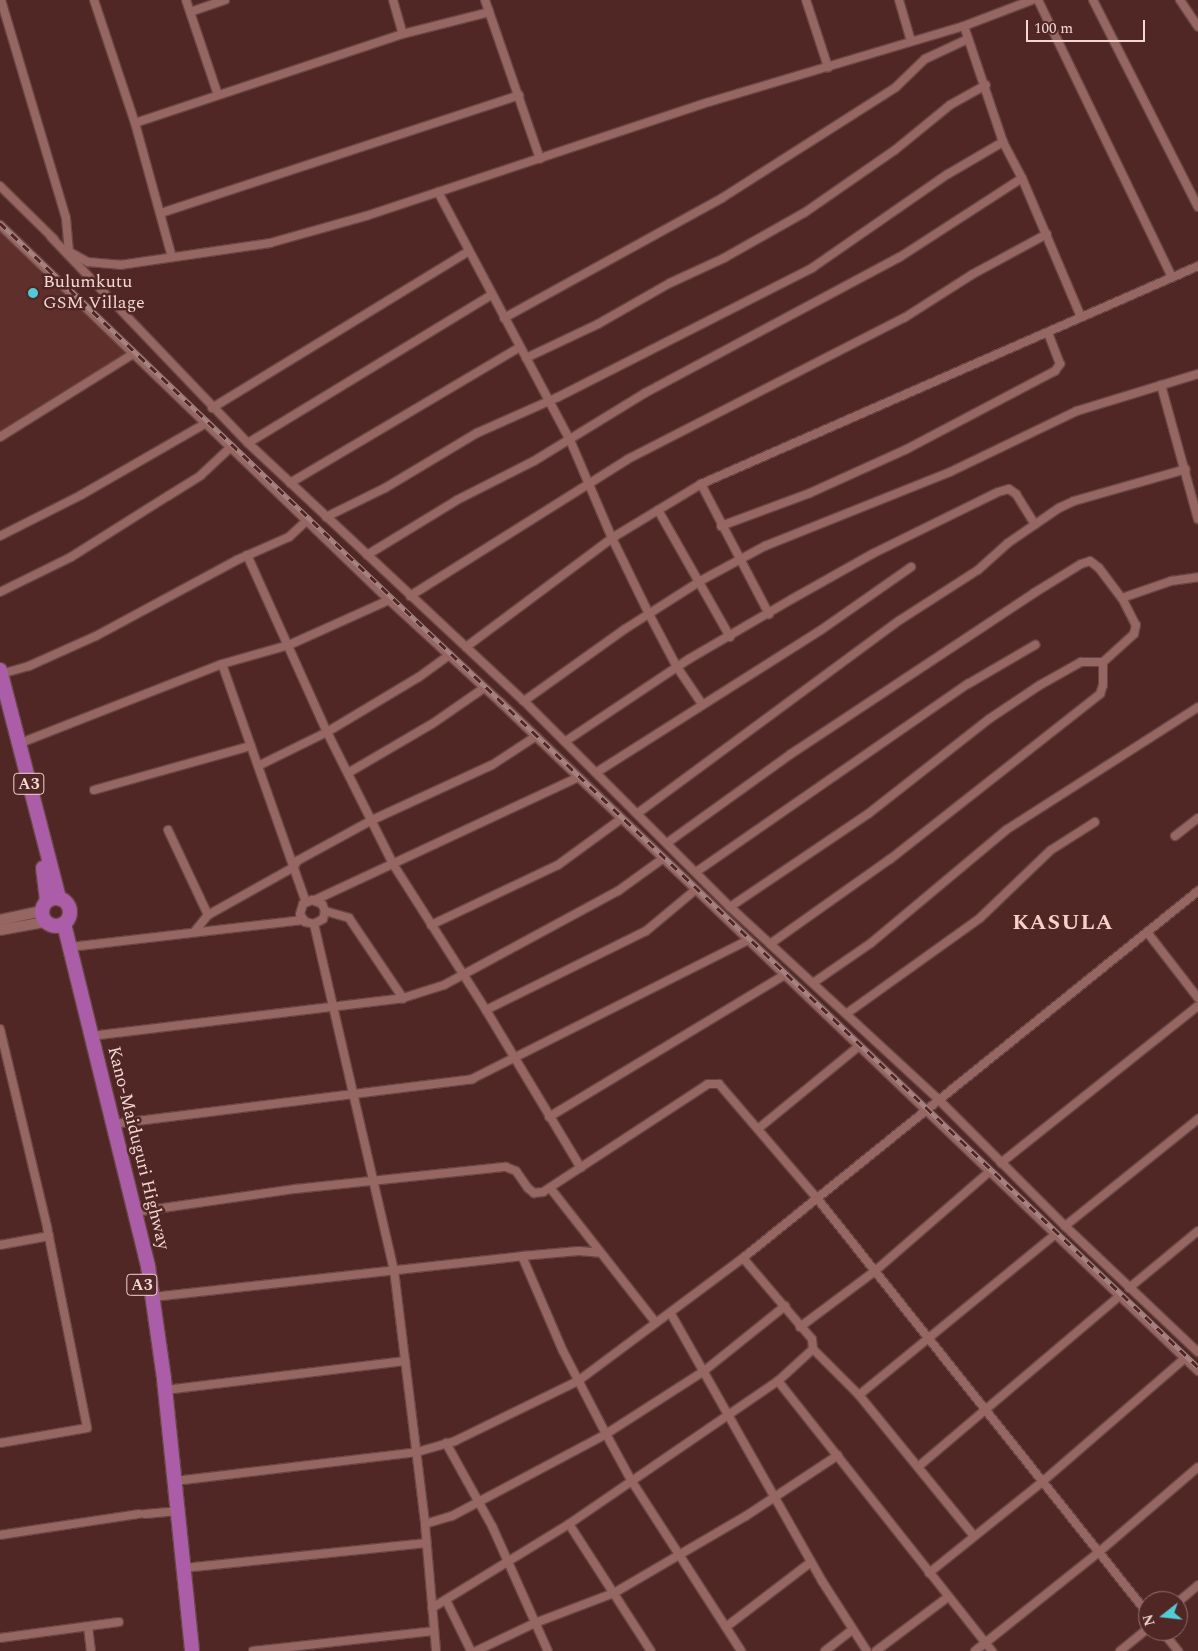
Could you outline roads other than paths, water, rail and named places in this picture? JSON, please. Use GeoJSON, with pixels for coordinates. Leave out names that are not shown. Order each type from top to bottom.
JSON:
{"type":"FeatureCollection","features":[{"type":"Feature","properties":{"kind":"highway","name":"Kano-Maiduguri Highway"},"geometry":{"type":"LineString","coordinates":[[0,672],[3,701],[43,865],[52,914],[70,948],[135,1212],[153,1297],[175,1481],[174,1511],[184,1651]]}},
{"type":"Feature","properties":{"kind":"highway","name":"Kano-Maiduguri Highway"},"geometry":{"type":"LineString","coordinates":[[3,701],[18,744],[52,914],[139,1267],[184,1568],[192,1651]]}},
{"type":"Feature","properties":{"kind":"street"},"geometry":{"type":"LineString","coordinates":[[1,0],[66,218],[69,252]]}},
{"type":"Feature","properties":{"kind":"street"},"geometry":{"type":"LineString","coordinates":[[94,0],[135,124],[172,257]]}},
{"type":"Feature","properties":{"kind":"street"},"geometry":{"type":"LineString","coordinates":[[186,0],[218,95]]}},
{"type":"Feature","properties":{"kind":"street"},"geometry":{"type":"LineString","coordinates":[[190,12],[225,0]]}},
{"type":"Feature","properties":{"kind":"street"},"geometry":{"type":"LineString","coordinates":[[393,0],[403,34]]}},
{"type":"Feature","properties":{"kind":"street"},"geometry":{"type":"LineString","coordinates":[[485,0],[540,159]]}},
{"type":"Feature","properties":{"kind":"street"},"geometry":{"type":"LineString","coordinates":[[806,0],[828,67]]}},
{"type":"Feature","properties":{"kind":"street"},"geometry":{"type":"LineString","coordinates":[[899,0],[911,41]]}},
{"type":"Feature","properties":{"kind":"street"},"geometry":{"type":"LineString","coordinates":[[51,237],[69,252],[88,262],[114,264],[270,243],[438,192],[709,102],[964,26],[1032,0]]}},
{"type":"Feature","properties":{"kind":"street"},"geometry":{"type":"LineString","coordinates":[[1038,0],[1172,278]]}},
{"type":"Feature","properties":{"kind":"street"},"geometry":{"type":"LineString","coordinates":[[1093,0],[1198,207]]}},
{"type":"Feature","properties":{"kind":"street"},"geometry":{"type":"LineString","coordinates":[[1180,0],[1198,27]]}},
{"type":"Feature","properties":{"kind":"street"},"geometry":{"type":"LineString","coordinates":[[135,124],[403,34],[489,12]]}},
{"type":"Feature","properties":{"kind":"street"},"geometry":{"type":"LineString","coordinates":[[964,26],[986,85],[1003,142],[1022,178],[1081,317]]}},
{"type":"Feature","properties":{"kind":"street"},"geometry":{"type":"LineString","coordinates":[[504,318],[722,198],[896,87],[925,59],[968,39]]}},
{"type":"Feature","properties":{"kind":"street"},"geometry":{"type":"LineString","coordinates":[[526,358],[598,324],[670,283],[724,258],[787,223],[895,150],[950,105],[986,85]]}},
{"type":"Feature","properties":{"kind":"street"},"geometry":{"type":"LineString","coordinates":[[161,213],[519,95]]}},
{"type":"Feature","properties":{"kind":"street"},"geometry":{"type":"LineString","coordinates":[[326,517],[385,488],[477,433],[549,401],[812,268],[948,174],[1003,142]]}},
{"type":"Feature","properties":{"kind":"street"},"geometry":{"type":"LineString","coordinates":[[367,555],[457,500],[570,440],[645,393],[900,257],[1022,178]]}},
{"type":"Feature","properties":{"kind":"street"},"geometry":{"type":"LineString","coordinates":[[0,186],[51,237],[212,408],[566,741],[730,907],[938,1099],[1064,1226],[1198,1352]]}},
{"type":"Feature","properties":{"kind":"street"},"geometry":{"type":"LineString","coordinates":[[438,192],[468,252],[570,440],[612,538],[649,614],[677,667],[702,704]]}},
{"type":"Feature","properties":{"kind":"street"},"geometry":{"type":"LineString","coordinates":[[0,225],[231,446],[388,600],[484,688],[621,819],[661,860],[989,1172],[1053,1236],[1198,1371]]}},
{"type":"Feature","properties":{"kind":"street"},"geometry":{"type":"LineString","coordinates":[[410,596],[589,481],[904,318],[973,274],[1046,234]]}},
{"type":"Feature","properties":{"kind":"street"},"geometry":{"type":"LineString","coordinates":[[212,408],[468,252]]}},
{"type":"Feature","properties":{"kind":"street"},"geometry":{"type":"LineString","coordinates":[[466,647],[612,538],[700,484],[1198,266]]}},
{"type":"Feature","properties":{"kind":"street"},"geometry":{"type":"LineString","coordinates":[[248,443],[491,294]]}},
{"type":"Feature","properties":{"kind":"street"},"geometry":{"type":"LineString","coordinates":[[721,526],[810,493],[905,450],[1055,371],[1060,364],[1048,332]]}},
{"type":"Feature","properties":{"kind":"street"},"geometry":{"type":"LineString","coordinates":[[290,483],[520,347]]}},
{"type":"Feature","properties":{"kind":"street"},"geometry":{"type":"LineString","coordinates":[[0,437],[133,354]]}},
{"type":"Feature","properties":{"kind":"street"},"geometry":{"type":"LineString","coordinates":[[524,701],[649,614],[740,560],[950,472],[1076,410],[1198,374]]}},
{"type":"Feature","properties":{"kind":"street"},"geometry":{"type":"LineString","coordinates":[[1161,385],[1186,469],[1198,519]]}},
{"type":"Feature","properties":{"kind":"street"},"geometry":{"type":"LineString","coordinates":[[0,536],[81,495],[206,423]]}},
{"type":"Feature","properties":{"kind":"street"},"geometry":{"type":"LineString","coordinates":[[0,592],[71,556],[168,496],[201,475],[231,446]]}},
{"type":"Feature","properties":{"kind":"street"},"geometry":{"type":"LineString","coordinates":[[638,813],[900,620],[978,570],[1035,524],[1074,501],[1186,469]]}},
{"type":"Feature","properties":{"kind":"street"},"geometry":{"type":"LineString","coordinates":[[700,484],[769,614]]}},
{"type":"Feature","properties":{"kind":"street"},"geometry":{"type":"LineString","coordinates":[[566,741],[677,667],[874,553],[998,492],[1010,489],[1016,494],[1035,524]]}},
{"type":"Feature","properties":{"kind":"street"},"geometry":{"type":"LineString","coordinates":[[658,510],[730,637]]}},
{"type":"Feature","properties":{"kind":"street"},"geometry":{"type":"LineString","coordinates":[[0,672],[29,666],[87,640],[247,555],[289,537],[307,520]]}},
{"type":"Feature","properties":{"kind":"street"},"geometry":{"type":"LineString","coordinates":[[247,555],[327,732],[393,864],[486,1010],[581,1168]]}},
{"type":"Feature","properties":{"kind":"street"},"geometry":{"type":"LineString","coordinates":[[667,843],[791,754],[1081,564],[1090,561],[1099,568],[1122,598],[1136,625],[1134,634],[1103,662],[1081,662],[1040,685],[989,719],[868,814],[730,907]]}},
{"type":"Feature","properties":{"kind":"street"},"geometry":{"type":"LineString","coordinates":[[597,772],[821,630],[911,567]]}},
{"type":"Feature","properties":{"kind":"street"},"geometry":{"type":"LineString","coordinates":[[1122,598],[1171,581],[1196,578],[1198,588]]}},
{"type":"Feature","properties":{"kind":"street"},"geometry":{"type":"LineString","coordinates":[[18,744],[222,664],[289,645],[388,600]]}},
{"type":"Feature","properties":{"kind":"street"},"geometry":{"type":"LineString","coordinates":[[696,872],[968,684],[1035,645]]}},
{"type":"Feature","properties":{"kind":"street"},"geometry":{"type":"LineString","coordinates":[[258,766],[327,732],[419,677],[449,655]]}},
{"type":"Feature","properties":{"kind":"street"},"geometry":{"type":"LineString","coordinates":[[770,944],[890,859],[1092,701],[1103,690],[1103,662]]}},
{"type":"Feature","properties":{"kind":"street"},"geometry":{"type":"LineString","coordinates":[[222,664],[306,902]]}},
{"type":"Feature","properties":{"kind":"street"},"geometry":{"type":"LineString","coordinates":[[348,773],[432,724],[484,688]]}},
{"type":"Feature","properties":{"kind":"street"},"geometry":{"type":"LineString","coordinates":[[814,983],[871,943],[1006,830],[1198,707]]}},
{"type":"Feature","properties":{"kind":"street"},"geometry":{"type":"LineString","coordinates":[[194,932],[208,915],[294,867],[297,861],[370,821],[492,765],[535,737]]}},
{"type":"Feature","properties":{"kind":"street"},"geometry":{"type":"LineString","coordinates":[[94,790],[251,746]]}},
{"type":"Feature","properties":{"kind":"street"},"geometry":{"type":"LineString","coordinates":[[303,920],[300,910],[306,902],[315,900],[577,778]]}},
{"type":"Feature","properties":{"kind":"street"},"geometry":{"type":"LineString","coordinates":[[1175,836],[1198,818]]}},
{"type":"Feature","properties":{"kind":"street"},"geometry":{"type":"LineString","coordinates":[[431,925],[558,865],[621,819]]}},
{"type":"Feature","properties":{"kind":"street"},"geometry":{"type":"LineString","coordinates":[[846,1014],[980,918],[1051,850],[1095,822]]}},
{"type":"Feature","properties":{"kind":"street"},"geometry":{"type":"LineString","coordinates":[[168,830],[208,915]]}},
{"type":"Feature","properties":{"kind":"street"},"geometry":{"type":"LineString","coordinates":[[91,1036],[403,998],[444,985],[618,892],[661,860]]}},
{"type":"Feature","properties":{"kind":"street"},"geometry":{"type":"LineString","coordinates":[[486,1010],[646,931],[694,891]]}},
{"type":"Feature","properties":{"kind":"street"},"geometry":{"type":"LineString","coordinates":[[175,1481],[298,1464],[417,1452],[446,1443],[578,1381],[671,1314],[743,1258],[816,1197],[1198,891]]}},
{"type":"Feature","properties":{"kind":"street"},"geometry":{"type":"LineString","coordinates":[[315,900],[325,912],[349,918],[403,998]]}},
{"type":"Feature","properties":{"kind":"street"},"geometry":{"type":"LineString","coordinates":[[314,924],[323,918],[325,912]]}},
{"type":"Feature","properties":{"kind":"street"},"geometry":{"type":"LineString","coordinates":[[0,920],[52,914]]}},
{"type":"Feature","properties":{"kind":"street"},"geometry":{"type":"LineString","coordinates":[[0,930],[52,914]]}},
{"type":"Feature","properties":{"kind":"street"},"geometry":{"type":"LineString","coordinates":[[70,948],[303,920],[314,924]]}},
{"type":"Feature","properties":{"kind":"street"},"geometry":{"type":"LineString","coordinates":[[314,924],[355,1093],[394,1270],[428,1543],[433,1631],[436,1651]]}},
{"type":"Feature","properties":{"kind":"street"},"geometry":{"type":"LineString","coordinates":[[1147,932],[1198,998]]}},
{"type":"Feature","properties":{"kind":"street"},"geometry":{"type":"LineString","coordinates":[[113,1124],[472,1079],[746,941]]}},
{"type":"Feature","properties":{"kind":"street"},"geometry":{"type":"LineString","coordinates":[[549,1117],[784,975]]}},
{"type":"Feature","properties":{"kind":"street"},"geometry":{"type":"LineString","coordinates":[[1001,1163],[1198,1006]]}},
{"type":"Feature","properties":{"kind":"street"},"geometry":{"type":"LineString","coordinates":[[0,1029],[49,1236],[87,1428],[0,1443]]}},
{"type":"Feature","properties":{"kind":"street"},"geometry":{"type":"LineString","coordinates":[[760,1128],[858,1047]]}},
{"type":"Feature","properties":{"kind":"street"},"geometry":{"type":"LineString","coordinates":[[135,1212],[286,1190],[506,1167],[516,1171],[534,1193],[551,1189],[708,1084],[719,1084],[760,1128],[816,1197],[1138,1601]]}},
{"type":"Feature","properties":{"kind":"street"},"geometry":{"type":"LineString","coordinates":[[1064,1226],[1198,1119]]}},
{"type":"Feature","properties":{"kind":"street"},"geometry":{"type":"LineString","coordinates":[[800,1327],[874,1271],[989,1172]]}},
{"type":"Feature","properties":{"kind":"street"},"geometry":{"type":"LineString","coordinates":[[551,1189],[656,1323]]}},
{"type":"Feature","properties":{"kind":"street"},"geometry":{"type":"LineString","coordinates":[[1129,1288],[1198,1232]]}},
{"type":"Feature","properties":{"kind":"street"},"geometry":{"type":"LineString","coordinates":[[0,1245],[49,1236]]}},
{"type":"Feature","properties":{"kind":"street"},"geometry":{"type":"LineString","coordinates":[[859,1395],[1053,1236]]}},
{"type":"Feature","properties":{"kind":"street"},"geometry":{"type":"LineString","coordinates":[[153,1297],[522,1256],[579,1251],[600,1253]]}},
{"type":"Feature","properties":{"kind":"street"},"geometry":{"type":"LineString","coordinates":[[522,1256],[578,1381],[631,1480],[741,1651]]}},
{"type":"Feature","properties":{"kind":"street"},"geometry":{"type":"LineString","coordinates":[[743,1258],[812,1339],[813,1349],[859,1395],[974,1536]]}},
{"type":"Feature","properties":{"kind":"street"},"geometry":{"type":"LineString","coordinates":[[918,1466],[1118,1297]]}},
{"type":"Feature","properties":{"kind":"street"},"geometry":{"type":"LineString","coordinates":[[425,1524],[478,1502],[606,1434],[704,1371],[784,1306]]}},
{"type":"Feature","properties":{"kind":"street"},"geometry":{"type":"LineString","coordinates":[[671,1314],[730,1413],[774,1498],[811,1562],[852,1630],[867,1651]]}},
{"type":"Feature","properties":{"kind":"street"},"geometry":{"type":"LineString","coordinates":[[432,1608],[569,1524],[778,1380],[813,1349]]}},
{"type":"Feature","properties":{"kind":"street"},"geometry":{"type":"LineString","coordinates":[[929,1573],[1042,1482],[1185,1358]]}},
{"type":"Feature","properties":{"kind":"street"},"geometry":{"type":"LineString","coordinates":[[165,1390],[405,1361]]}},
{"type":"Feature","properties":{"kind":"street"},"geometry":{"type":"LineString","coordinates":[[778,1380],[992,1651]]}},
{"type":"Feature","properties":{"kind":"street"},"geometry":{"type":"LineString","coordinates":[[446,1443],[509,1561],[548,1651]]}},
{"type":"Feature","properties":{"kind":"street"},"geometry":{"type":"LineString","coordinates":[[476,1651],[535,1623],[614,1593],[774,1498],[838,1455]]}},
{"type":"Feature","properties":{"kind":"street"},"geometry":{"type":"LineString","coordinates":[[975,1651],[1099,1552],[1198,1467]]}},
{"type":"Feature","properties":{"kind":"street"},"geometry":{"type":"LineString","coordinates":[[0,1535],[174,1511]]}},
{"type":"Feature","properties":{"kind":"street"},"geometry":{"type":"LineString","coordinates":[[569,1524],[652,1651]]}},
{"type":"Feature","properties":{"kind":"street"},"geometry":{"type":"LineString","coordinates":[[184,1568],[428,1543]]}},
{"type":"Feature","properties":{"kind":"street"},"geometry":{"type":"LineString","coordinates":[[726,1627],[811,1562]]}},
{"type":"Feature","properties":{"kind":"street"},"geometry":{"type":"LineString","coordinates":[[1188,1594],[1198,1586]]}},
{"type":"Feature","properties":{"kind":"street"},"geometry":{"type":"LineString","coordinates":[[876,1651],[948,1596]]}},
{"type":"Feature","properties":{"kind":"street"},"geometry":{"type":"LineString","coordinates":[[446,1600],[471,1651]]}},
{"type":"Feature","properties":{"kind":"street"},"geometry":{"type":"LineString","coordinates":[[0,1638],[119,1622]]}},
{"type":"Feature","properties":{"kind":"street"},"geometry":{"type":"LineString","coordinates":[[88,1627],[91,1651]]}},
{"type":"Feature","properties":{"kind":"street"},"geometry":{"type":"LineString","coordinates":[[825,1651],[852,1630]]}},
{"type":"Feature","properties":{"kind":"street"},"geometry":{"type":"LineString","coordinates":[[253,1651],[433,1631]]}},
{"type":"Feature","properties":{"kind":"street"},"geometry":{"type":"LineString","coordinates":[[1120,1651],[1138,1636]]}},
{"type":"Feature","properties":{"kind":"street"},"geometry":{"type":"LineString","coordinates":[[1170,1641],[1178,1651]]}},
{"type":"Feature","properties":{"kind":"railway"},"geometry":{"type":"LineString","coordinates":[[0,223],[1198,1367]]}},
{"type":"Feature","properties":{"kind":"place","name":"Bulumkutu GSM Village"},"geometry":{"type":"Point","coordinates":[33,293]}},
{"type":"Feature","properties":{"kind":"district","name":"KASULA"},"geometry":{"type":"Point","coordinates":[1063,923]}}]}
